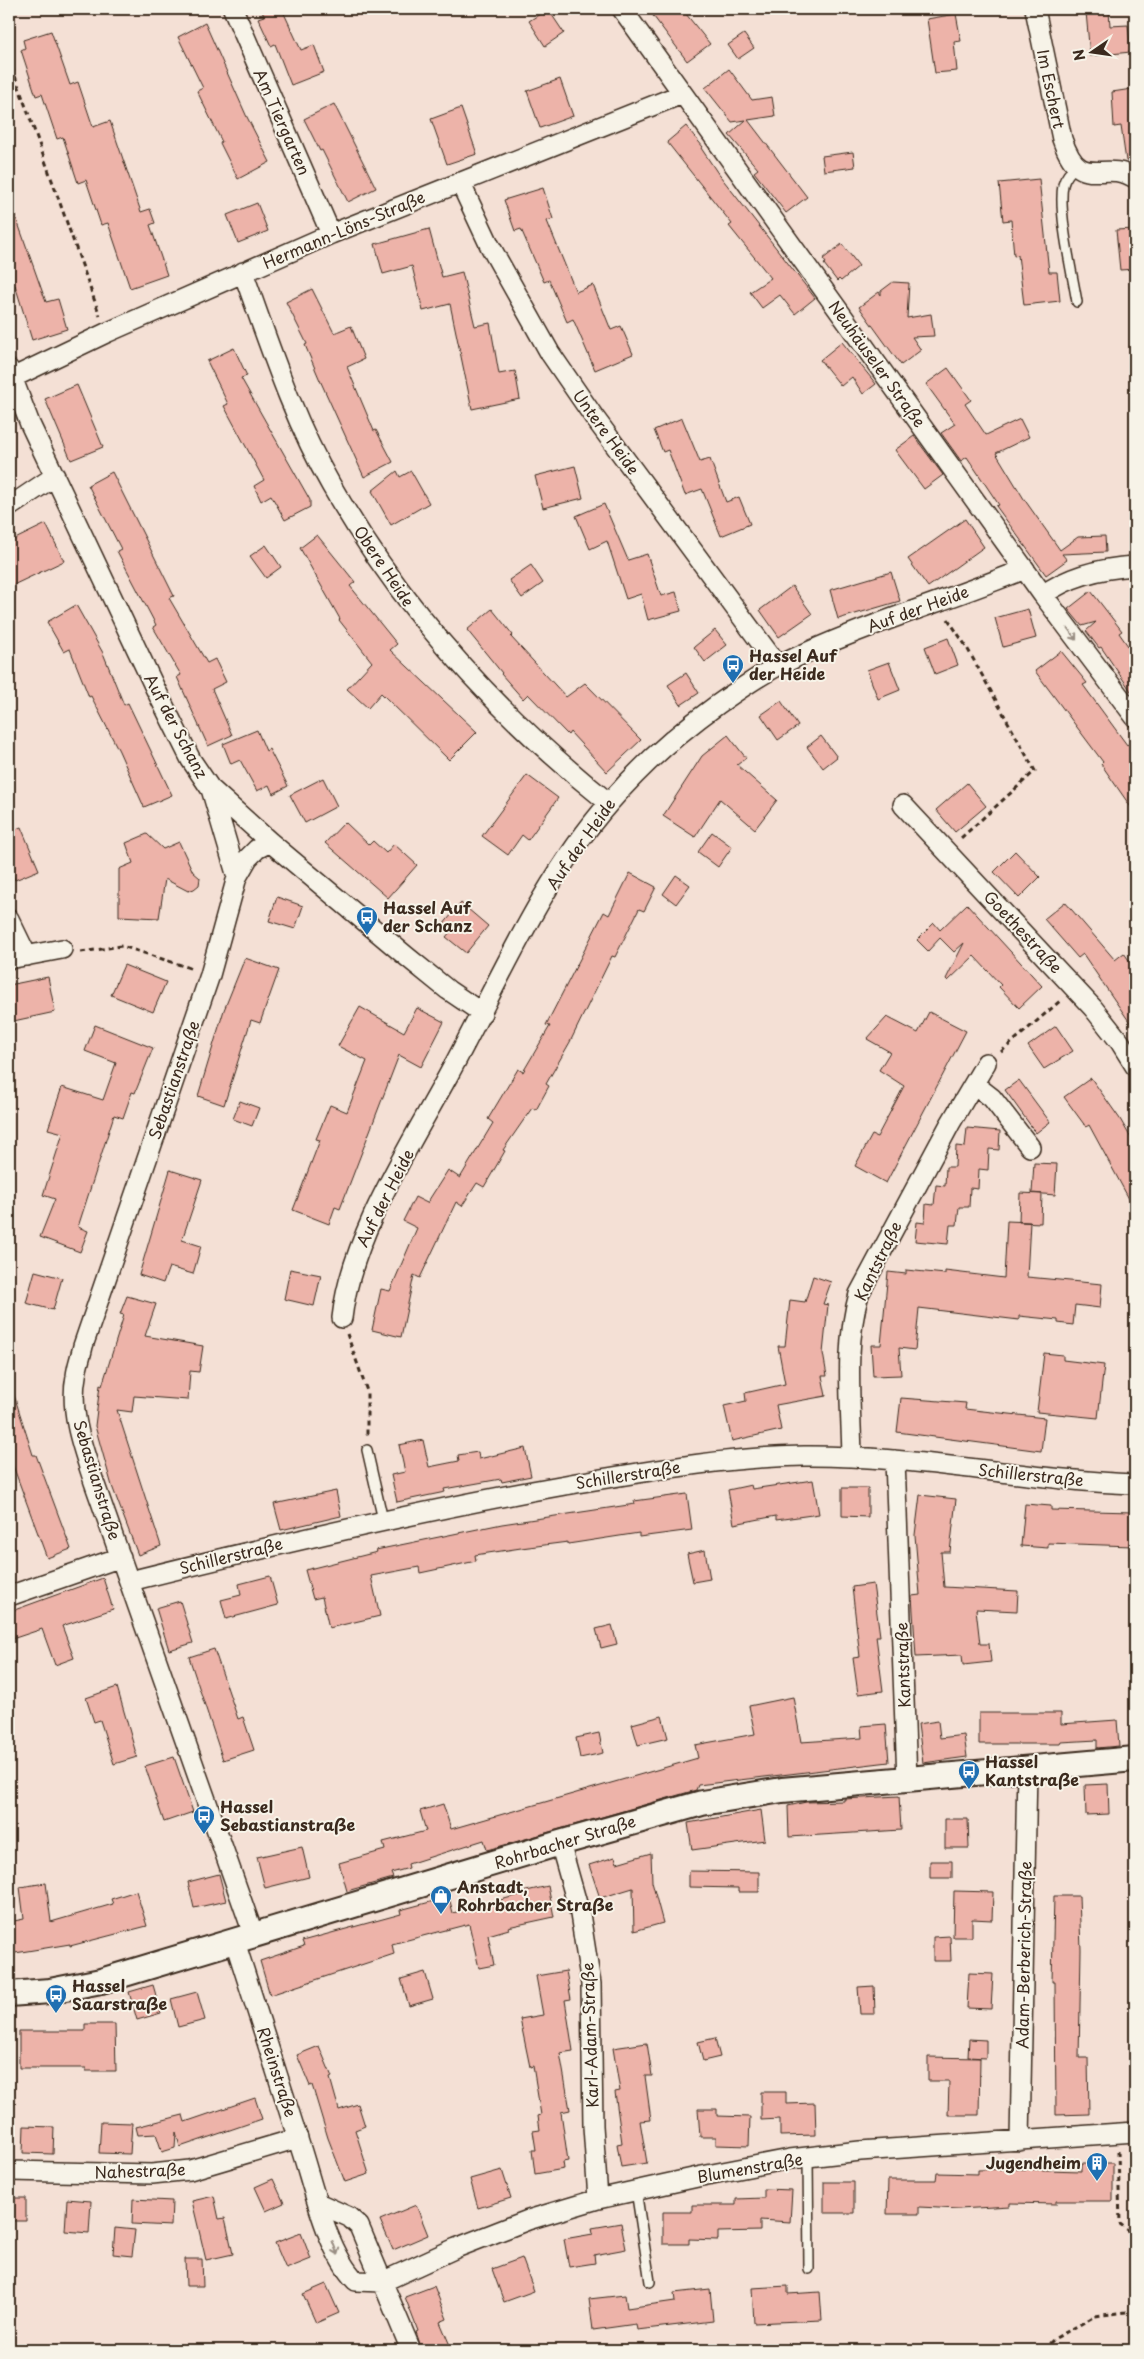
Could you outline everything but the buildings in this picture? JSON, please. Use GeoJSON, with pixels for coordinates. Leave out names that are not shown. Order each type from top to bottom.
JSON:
{"type":"FeatureCollection","features":[{"type":"Feature","properties":{"kind":"street","name":"Am Tiergarten"},"geometry":{"type":"LineString","coordinates":[[233,9],[331,234]]}},
{"type":"Feature","properties":{"kind":"street","name":"Neuhäuseler Straße"},"geometry":{"type":"LineString","coordinates":[[622,9],[1043,595],[1135,717]]}},
{"type":"Feature","properties":{"kind":"street","name":"Im Eschert"},"geometry":{"type":"LineString","coordinates":[[1035,9],[1062,139],[1068,156],[1076,166]]}},
{"type":"Feature","properties":{"kind":"street","name":"Hermann-Löns-Straße"},"geometry":{"type":"LineString","coordinates":[[10,373],[331,234],[682,94]]}},
{"type":"Feature","properties":{"kind":"street"},"geometry":{"type":"LineString","coordinates":[[1076,166],[1090,173],[1113,172],[1128,174],[1135,178]]}},
{"type":"Feature","properties":{"kind":"street","name":"Untere Heide"},"geometry":{"type":"LineString","coordinates":[[460,182],[490,246],[550,353],[594,417],[778,666]]}},
{"type":"Feature","properties":{"kind":"street","name":"Obere Heide"},"geometry":{"type":"LineString","coordinates":[[242,272],[278,370],[327,477],[400,593],[451,654],[505,712],[574,775],[609,803]]}},
{"type":"Feature","properties":{"kind":"street","name":"Auf der Schanz"},"geometry":{"type":"LineString","coordinates":[[10,373],[55,476],[155,688],[191,760],[210,788],[270,842],[427,973],[482,1012]]}},
{"type":"Feature","properties":{"kind":"street"},"geometry":{"type":"LineString","coordinates":[[9,506],[55,476]]}},
{"type":"Feature","properties":{"kind":"street"},"geometry":{"type":"LineString","coordinates":[[1043,595],[1067,580],[1091,572],[1135,566]]}},
{"type":"Feature","properties":{"kind":"street","name":"Auf der Heide"},"geometry":{"type":"LineString","coordinates":[[342,1318],[345,1294],[360,1247],[387,1190],[552,883],[609,803],[645,765],[694,722],[741,688],[778,666],[856,632],[1025,569]]}},
{"type":"Feature","properties":{"kind":"street"},"geometry":{"type":"LineString","coordinates":[[210,788],[238,877]]}},
{"type":"Feature","properties":{"kind":"street","name":"Goethestraße"},"geometry":{"type":"LineString","coordinates":[[903,805],[1075,988],[1114,1035],[1135,1066]]}},
{"type":"Feature","properties":{"kind":"street","name":"Sebastianstraße"},"geometry":{"type":"LineString","coordinates":[[245,1939],[130,1581],[81,1440],[74,1405],[75,1377],[83,1346],[210,975],[238,877],[248,858],[257,849],[270,842]]}},
{"type":"Feature","properties":{"kind":"street"},"geometry":{"type":"LineString","coordinates":[[9,919],[18,957],[62,949]]}},
{"type":"Feature","properties":{"kind":"street","name":"Kantstraße"},"geometry":{"type":"LineString","coordinates":[[852,1457],[849,1347],[852,1320],[859,1294],[940,1140],[986,1063]]}},
{"type":"Feature","properties":{"kind":"street"},"geometry":{"type":"LineString","coordinates":[[974,1084],[992,1098],[1030,1147]]}},
{"type":"Feature","properties":{"kind":"street","name":"Schillerstraße"},"geometry":{"type":"LineString","coordinates":[[130,1581],[383,1520],[509,1495],[686,1466],[748,1459],[852,1457],[896,1460],[1079,1481],[1135,1484]]}},
{"type":"Feature","properties":{"kind":"street","name":"Kantstraße"},"geometry":{"type":"LineString","coordinates":[[896,1460],[907,1779]]}},
{"type":"Feature","properties":{"kind":"street"},"geometry":{"type":"LineString","coordinates":[[9,1596],[121,1557]]}},
{"type":"Feature","properties":{"kind":"street","name":"Rohrbacher Straße"},"geometry":{"type":"LineString","coordinates":[[9,1994],[50,1991],[101,1982],[560,1843],[666,1813],[732,1797],[782,1790],[1135,1759]]}},
{"type":"Feature","properties":{"kind":"street","name":"Adam-Berberich-Straße"},"geometry":{"type":"LineString","coordinates":[[1020,2141],[1027,1768]]}},
{"type":"Feature","properties":{"kind":"street","name":"Karl-Adam-Straße"},"geometry":{"type":"LineString","coordinates":[[560,1843],[580,1914],[591,1984],[592,2126],[598,2199]]}},
{"type":"Feature","properties":{"kind":"street","name":"Rheinstraße"},"geometry":{"type":"LineString","coordinates":[[245,1939],[298,2138],[318,2202],[339,2258],[345,2270],[356,2281],[382,2282]]}},
{"type":"Feature","properties":{"kind":"street","name":"Blumenstraße"},"geometry":{"type":"LineString","coordinates":[[382,2282],[456,2248],[528,2220],[598,2199],[702,2176],[808,2157],[860,2151],[1126,2133]]}},
{"type":"Feature","properties":{"kind":"street","name":"Nahestraße"},"geometry":{"type":"LineString","coordinates":[[9,2172],[152,2174],[190,2170],[298,2138]]}},
{"type":"Feature","properties":{"kind":"street"},"geometry":{"type":"LineString","coordinates":[[318,2202],[349,2217],[359,2226],[411,2350]]}},
{"type":"Feature","properties":{"kind":"lane"},"geometry":{"type":"LineString","coordinates":[[1076,166],[1067,175],[1063,184],[1062,203],[1077,302]]}},
{"type":"Feature","properties":{"kind":"lane"},"geometry":{"type":"LineString","coordinates":[[367,1450],[383,1520]]}},
{"type":"Feature","properties":{"kind":"lane"},"geometry":{"type":"LineString","coordinates":[[808,2157],[809,2269]]}},
{"type":"Feature","properties":{"kind":"lane"},"geometry":{"type":"LineString","coordinates":[[636,2190],[650,2282]]}},
{"type":"Feature","properties":{"kind":"path"},"geometry":{"type":"LineString","coordinates":[[9,59],[106,333]]}},
{"type":"Feature","properties":{"kind":"path"},"geometry":{"type":"LineString","coordinates":[[936,602],[966,646],[1035,772],[947,850]]}},
{"type":"Feature","properties":{"kind":"path"},"geometry":{"type":"LineString","coordinates":[[62,949],[68,954],[122,946],[210,975]]}},
{"type":"Feature","properties":{"kind":"path"},"geometry":{"type":"LineString","coordinates":[[986,1063],[990,1055],[1001,1053],[1075,988]]}},
{"type":"Feature","properties":{"kind":"path"},"geometry":{"type":"LineString","coordinates":[[342,1318],[367,1391],[367,1450]]}},
{"type":"Feature","properties":{"kind":"path"},"geometry":{"type":"LineString","coordinates":[[1126,2133],[1120,2224],[1135,2236]]}},
{"type":"Feature","properties":{"kind":"path"},"geometry":{"type":"LineString","coordinates":[[1044,2350],[1054,2339],[1095,2316],[1135,2312]]}},
{"type":"Feature","properties":{"kind":"place","name":"Hassel Auf der Heide"},"geometry":{"type":"Point","coordinates":[733,684]}},
{"type":"Feature","properties":{"kind":"place","name":"Hassel Auf der Schanz"},"geometry":{"type":"Point","coordinates":[367,936]}},
{"type":"Feature","properties":{"kind":"place","name":"Hassel Kantstraße"},"geometry":{"type":"Point","coordinates":[969,1790]}},
{"type":"Feature","properties":{"kind":"place","name":"Hassel Sebastianstraße"},"geometry":{"type":"Point","coordinates":[204,1835]}},
{"type":"Feature","properties":{"kind":"place","name":"Anstadt, Rohrbacher Straße"},"geometry":{"type":"Point","coordinates":[441,1915]}},
{"type":"Feature","properties":{"kind":"place","name":"Hassel Saarstraße"},"geometry":{"type":"Point","coordinates":[56,2014]}},
{"type":"Feature","properties":{"kind":"place","name":"Jugendheim"},"geometry":{"type":"Point","coordinates":[1097,2182]}}]}
